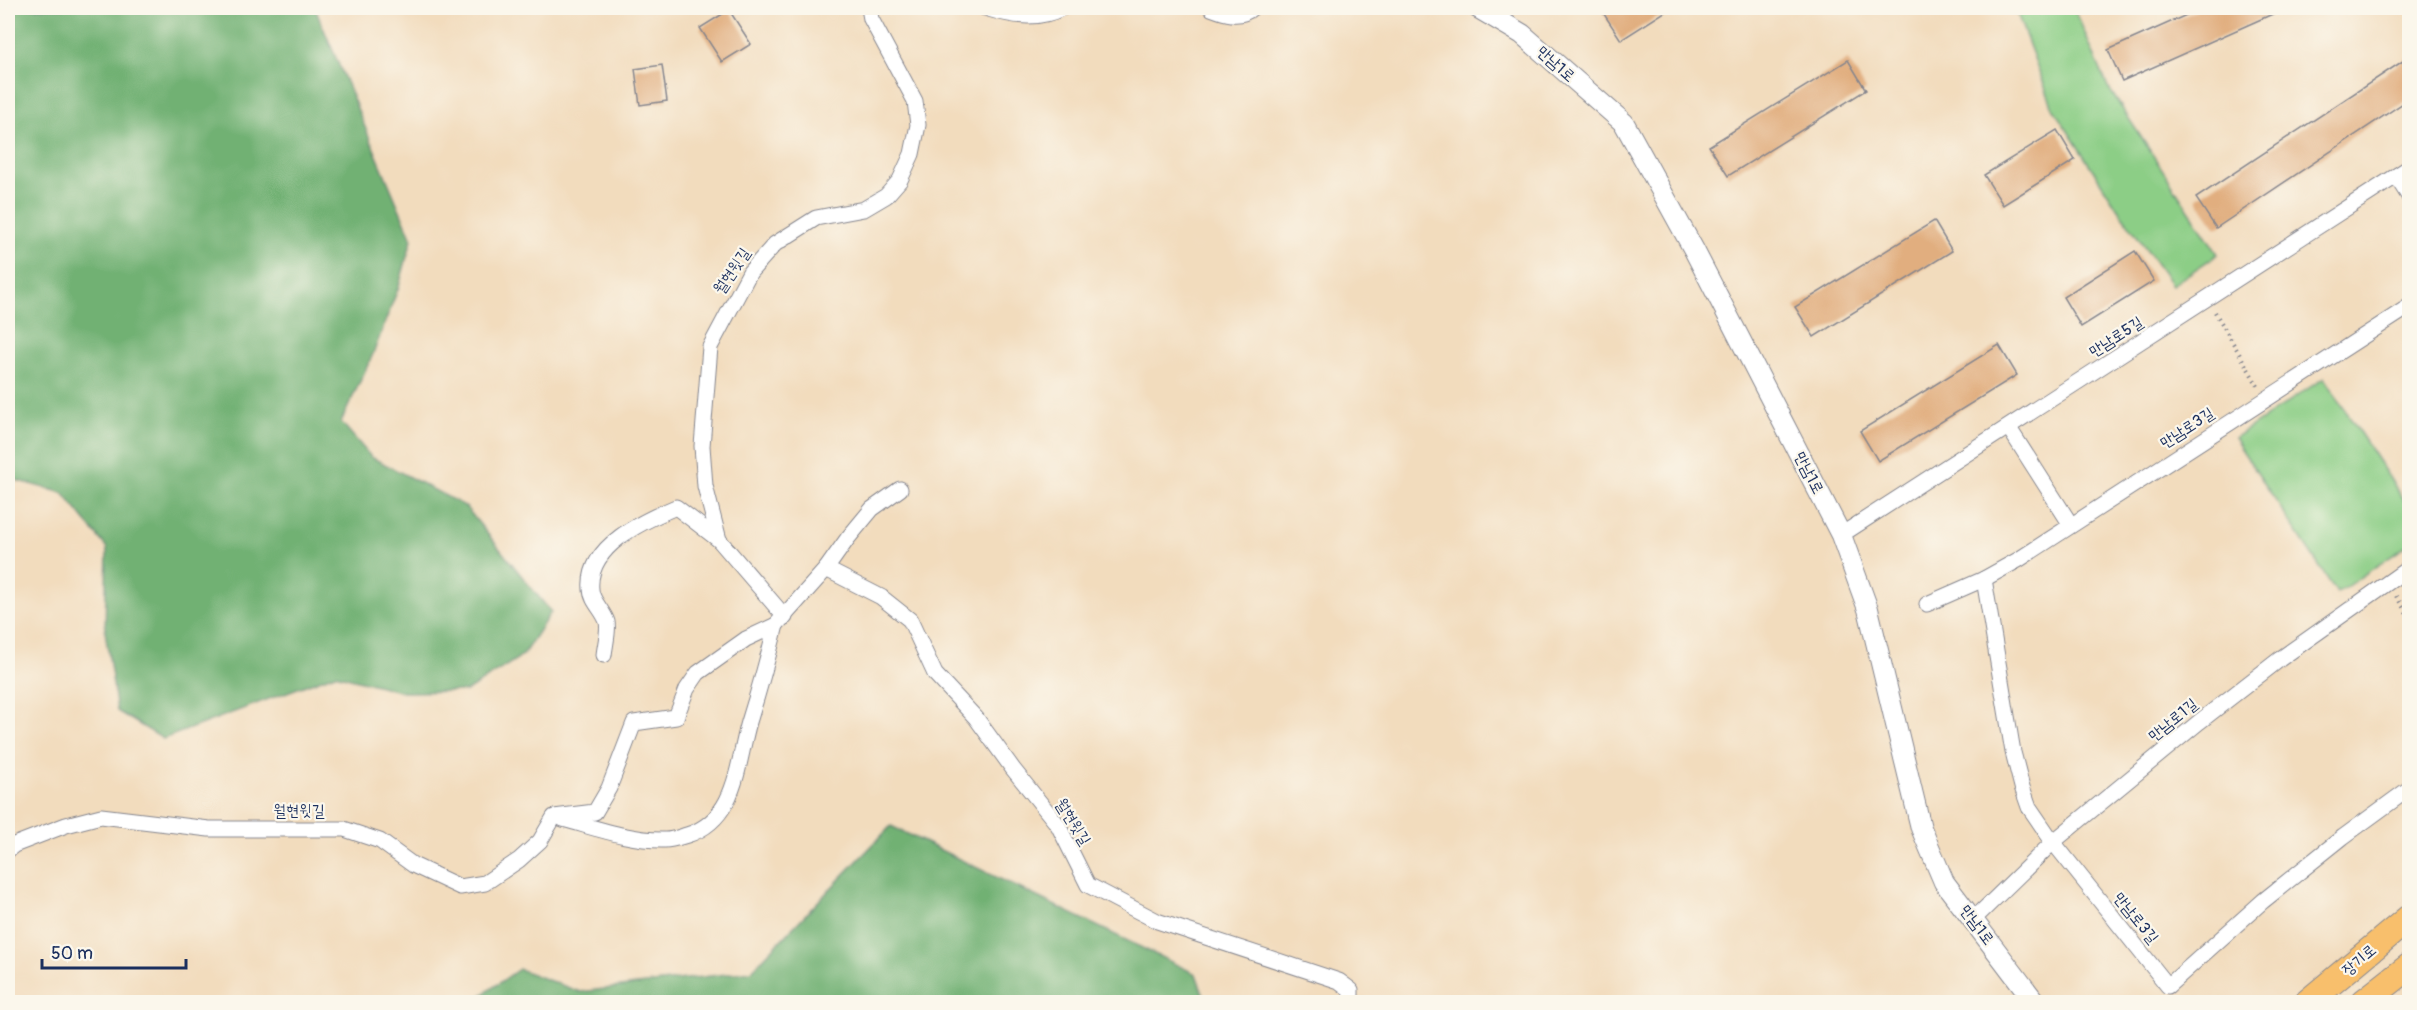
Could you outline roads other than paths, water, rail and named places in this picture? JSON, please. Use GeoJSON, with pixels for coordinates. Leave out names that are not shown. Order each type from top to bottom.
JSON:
{"type":"FeatureCollection","features":[{"type":"Feature","properties":{"kind":"main road","name":"장기로"},"geometry":{"type":"LineString","coordinates":[[2308,1002],[2409,917]]}},
{"type":"Feature","properties":{"kind":"main road"},"geometry":{"type":"LineString","coordinates":[[2364,1002],[2409,966]]}},
{"type":"Feature","properties":{"kind":"street","name":"월현윗길"},"geometry":{"type":"LineString","coordinates":[[718,540],[705,486],[702,446],[710,347],[728,310],[750,272],[775,244],[816,218],[864,209],[886,196],[900,180],[912,154],[918,125],[915,100],[871,19],[869,8]]}},
{"type":"Feature","properties":{"kind":"street"},"geometry":{"type":"LineString","coordinates":[[985,8],[1012,15],[1034,17],[1062,8]]}},
{"type":"Feature","properties":{"kind":"street"},"geometry":{"type":"LineString","coordinates":[[1211,8],[1235,15],[1252,8]]}},
{"type":"Feature","properties":{"kind":"street","name":"만남1로"},"geometry":{"type":"LineString","coordinates":[[1478,8],[1522,34],[1624,123],[1694,250],[1841,535],[1868,609],[1921,828],[1944,882],[2035,1002]]}},
{"type":"Feature","properties":{"kind":"street","name":"만남로5길"},"geometry":{"type":"LineString","coordinates":[[1841,535],[2409,167]]}},
{"type":"Feature","properties":{"kind":"street"},"geometry":{"type":"LineString","coordinates":[[2396,176],[2409,198]]}},
{"type":"Feature","properties":{"kind":"street","name":"만남로3길"},"geometry":{"type":"LineString","coordinates":[[1927,604],[1984,579],[2018,560],[2409,306]]}},
{"type":"Feature","properties":{"kind":"street"},"geometry":{"type":"LineString","coordinates":[[2009,428],[2070,525]]}},
{"type":"Feature","properties":{"kind":"street"},"geometry":{"type":"LineString","coordinates":[[554,817],[595,812],[609,788],[634,723],[676,717],[687,689],[698,673],[746,639],[780,621],[826,569],[872,509],[900,489]]}},
{"type":"Feature","properties":{"kind":"street","name":"월현윗길"},"geometry":{"type":"LineString","coordinates":[[604,655],[607,623],[590,592],[591,578],[597,562],[627,530],[676,507],[718,540],[780,621]]}},
{"type":"Feature","properties":{"kind":"street","name":"만남로1길"},"geometry":{"type":"LineString","coordinates":[[1974,919],[2053,842],[2199,722],[2280,659],[2409,567]]}},
{"type":"Feature","properties":{"kind":"street","name":"월현윗길"},"geometry":{"type":"LineString","coordinates":[[826,569],[881,597],[910,620],[935,674],[976,718],[1058,825],[1088,885],[1157,921],[1339,981],[1351,990],[1351,1002]]}},
{"type":"Feature","properties":{"kind":"street","name":"만남로3길"},"geometry":{"type":"LineString","coordinates":[[1984,579],[2013,752],[2029,807],[2053,842],[2168,986],[2263,901],[2343,837],[2409,789]]}},
{"type":"Feature","properties":{"kind":"street"},"geometry":{"type":"LineString","coordinates":[[554,817],[641,839],[668,840],[694,832],[713,822],[724,808],[737,777],[748,725],[780,621]]}},
{"type":"Feature","properties":{"kind":"street","name":"월현윗길"},"geometry":{"type":"LineString","coordinates":[[8,850],[14,845],[66,825],[101,816],[208,829],[344,829],[380,840],[413,865],[460,887],[485,883],[519,860],[540,841],[554,817]]}}]}
